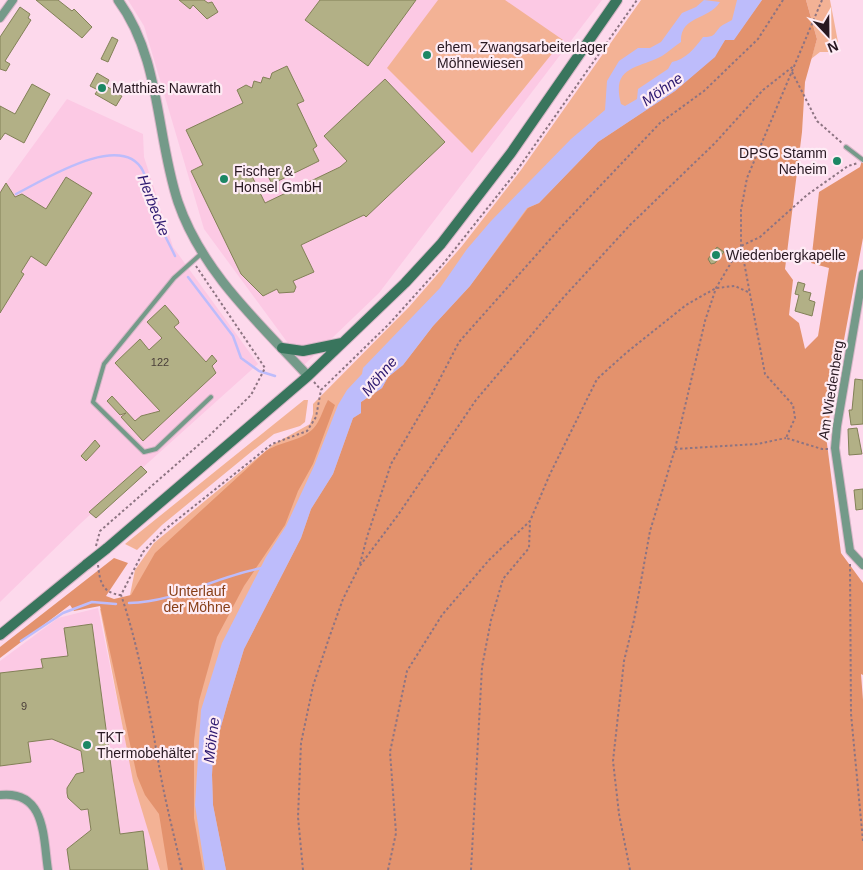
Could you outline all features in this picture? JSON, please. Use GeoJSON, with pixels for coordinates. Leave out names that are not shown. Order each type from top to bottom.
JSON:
{"type":"FeatureCollection","features":[{"type":"Feature","properties":{"kind":"main road"},"geometry":{"type":"LineString","coordinates":[[0,635],[87,564],[101,550],[308,376],[405,283],[441,244],[542,110],[617,0]]}},
{"type":"Feature","properties":{"kind":"main road"},"geometry":{"type":"LineString","coordinates":[[282,348],[303,351],[343,342]]}},
{"type":"Feature","properties":{"kind":"street"},"geometry":{"type":"LineString","coordinates":[[0,18],[13,0]]}},
{"type":"Feature","properties":{"kind":"street"},"geometry":{"type":"LineString","coordinates":[[118,0],[138,36],[155,96],[178,203],[202,253],[227,288],[308,376]]}},
{"type":"Feature","properties":{"kind":"street","name":"Am Wiedenberg"},"geometry":{"type":"LineString","coordinates":[[850,551],[835,448],[837,426],[863,274]]}},
{"type":"Feature","properties":{"kind":"street"},"geometry":{"type":"LineString","coordinates":[[850,551],[863,565]]}},
{"type":"Feature","properties":{"kind":"street"},"geometry":{"type":"LineString","coordinates":[[0,795],[10,794],[22,797],[37,810],[41,821],[48,870]]}},
{"type":"Feature","properties":{"kind":"lane"},"geometry":{"type":"LineString","coordinates":[[846,147],[863,161]]}},
{"type":"Feature","properties":{"kind":"lane"},"geometry":{"type":"LineString","coordinates":[[202,253],[174,278],[104,364],[93,402],[144,452],[156,449],[211,397]]}},
{"type":"Feature","properties":{"kind":"path"},"geometry":{"type":"LineString","coordinates":[[359,567],[391,464],[432,394],[459,342],[562,226],[660,123],[704,90],[758,39],[783,0]]}},
{"type":"Feature","properties":{"kind":"path"},"geometry":{"type":"LineString","coordinates":[[786,438],[795,418],[793,405],[765,374],[741,246],[741,210],[748,178],[822,0]]}},
{"type":"Feature","properties":{"kind":"path"},"geometry":{"type":"LineString","coordinates":[[303,870],[298,816],[301,743],[313,686],[326,646],[343,599],[359,567],[476,400],[562,299],[630,225],[715,143],[763,90],[795,65]]}},
{"type":"Feature","properties":{"kind":"path"},"geometry":{"type":"LineString","coordinates":[[792,72],[817,121],[846,147]]}},
{"type":"Feature","properties":{"kind":"path"},"geometry":{"type":"LineString","coordinates":[[630,870],[619,814],[613,761],[624,661],[634,620],[650,532],[675,449],[706,321],[716,288],[741,246],[760,237],[807,195],[848,166],[863,161]]}},
{"type":"Feature","properties":{"kind":"path"},"geometry":{"type":"LineString","coordinates":[[101,550],[96,542],[100,530],[210,435],[251,395],[265,368],[193,262]]}},
{"type":"Feature","properties":{"kind":"path"},"geometry":{"type":"LineString","coordinates":[[471,870],[482,668],[491,620],[503,579],[529,548],[530,521],[550,474],[597,379],[686,305],[716,288],[735,286],[750,293]]}},
{"type":"Feature","properties":{"kind":"path"},"geometry":{"type":"LineString","coordinates":[[182,870],[166,802],[154,727],[129,619],[120,595],[143,552],[163,532],[272,444],[307,431],[316,417],[321,390]]}},
{"type":"Feature","properties":{"kind":"path"},"geometry":{"type":"LineString","coordinates":[[675,449],[757,444],[786,438],[822,449],[835,448]]}},
{"type":"Feature","properties":{"kind":"path"},"geometry":{"type":"LineString","coordinates":[[388,870],[396,833],[390,752],[407,671],[442,615],[489,560],[530,521]]}},
{"type":"Feature","properties":{"kind":"path"},"geometry":{"type":"LineString","coordinates":[[850,551],[851,714],[863,841]]}},
{"type":"Feature","properties":{"kind":"path"},"geometry":{"type":"LineString","coordinates":[[98,562],[103,587],[107,592],[120,595]]}},
{"type":"Feature","properties":{"kind":"shaded area"},"geometry":{"type":"Polygon","coordinates":[[[128,0],[602,0],[379,293],[304,365],[204,229],[144,26],[128,0]]]}},
{"type":"Feature","properties":{"kind":"shaded area"},"geometry":{"type":"Polygon","coordinates":[[[67,99],[143,134],[144,157],[173,247],[258,364],[81,523],[0,602],[0,191],[67,99]]]}},
{"type":"Feature","properties":{"kind":"shaded area"},"geometry":{"type":"Polygon","coordinates":[[[98,608],[130,762],[161,870],[0,870],[0,661],[58,618],[98,608]]]}},
{"type":"Feature","properties":{"kind":"green space"},"geometry":{"type":"Polygon","coordinates":[[[438,0],[505,0],[563,40],[472,153],[387,68],[438,0]]]}},
{"type":"Feature","properties":{"kind":"green space","name":"Unterlauf der Möhne"},"geometry":{"type":"Polygon","coordinates":[[[641,0],[778,0],[242,870],[160,870],[133,781],[100,609],[116,606],[129,600],[135,570],[154,543],[274,444],[310,424],[313,404],[409,307],[462,246],[521,170],[641,0]]]}},
{"type":"Feature","properties":{"kind":"green space"},"geometry":{"type":"Polygon","coordinates":[[[762,0],[806,0],[817,39],[805,82],[802,132],[785,269],[793,280],[789,315],[799,323],[805,349],[818,336],[829,268],[811,263],[819,192],[860,167],[863,157],[863,238],[826,436],[841,553],[863,583],[863,675],[861,674],[863,700],[863,870],[226,870],[213,805],[212,775],[213,755],[227,705],[244,649],[301,538],[311,509],[333,474],[353,418],[361,413],[361,402],[382,388],[388,377],[403,365],[433,326],[470,286],[528,208],[539,203],[598,142],[675,91],[714,57],[725,40],[734,39],[762,0]]]}},
{"type":"Feature","properties":{"kind":"green space"},"geometry":{"type":"Polygon","coordinates":[[[806,0],[830,0],[838,42],[835,52],[820,52],[811,59],[817,39],[806,0]]]}},
{"type":"Feature","properties":{"kind":"green space"},"geometry":{"type":"Polygon","coordinates":[[[304,400],[308,400],[305,422],[300,426],[274,434],[162,525],[137,550],[125,544],[304,400]]]}},
{"type":"Feature","properties":{"kind":"green space","name":"Unterlauf der Möhne"},"geometry":{"type":"Polygon","coordinates":[[[328,400],[335,405],[313,464],[298,491],[285,525],[244,586],[217,637],[199,701],[194,741],[194,818],[203,870],[168,870],[159,814],[145,795],[137,776],[100,606],[74,611],[70,605],[0,658],[0,647],[114,558],[128,563],[106,596],[114,599],[131,595],[155,553],[266,451],[302,437],[314,428],[328,400]]]}},
{"type":"Feature","properties":{"kind":"water","name":"Möhne"},"geometry":{"type":"Polygon","coordinates":[[[704,0],[720,2],[715,8],[690,22],[685,27],[681,42],[662,56],[635,67],[623,76],[619,92],[621,104],[625,106],[637,99],[638,89],[668,69],[672,62],[685,56],[703,37],[712,36],[721,26],[732,20],[737,0],[762,0],[734,40],[725,40],[715,57],[675,91],[598,142],[539,203],[527,208],[470,286],[433,326],[403,365],[388,377],[382,388],[361,402],[361,413],[353,418],[333,474],[311,509],[301,538],[244,649],[213,755],[213,805],[226,870],[205,870],[195,805],[201,710],[222,643],[266,557],[286,526],[314,466],[338,405],[347,390],[362,374],[363,368],[440,288],[467,249],[491,221],[571,139],[605,110],[607,81],[619,61],[638,48],[650,48],[661,42],[682,13],[696,7],[704,0]]]}},
{"type":"Feature","properties":{"kind":"building"},"geometry":{"type":"Polygon","coordinates":[[[36,0],[58,0],[72,11],[74,9],[92,27],[82,38],[36,0]]]}},
{"type":"Feature","properties":{"kind":"building"},"geometry":{"type":"Polygon","coordinates":[[[179,0],[204,0],[208,3],[212,2],[218,12],[207,19],[193,5],[190,9],[179,0]]]}},
{"type":"Feature","properties":{"kind":"building"},"geometry":{"type":"Polygon","coordinates":[[[320,0],[416,0],[368,66],[305,20],[320,0]]]}},
{"type":"Feature","properties":{"kind":"building"},"geometry":{"type":"Polygon","coordinates":[[[20,7],[30,14],[28,18],[31,20],[5,61],[10,64],[6,71],[0,69],[0,37],[20,7]]]}},
{"type":"Feature","properties":{"kind":"building"},"geometry":{"type":"Polygon","coordinates":[[[112,37],[118,40],[108,62],[101,59],[112,37]]]}},
{"type":"Feature","properties":{"kind":"building","name":"Fischer & Honsel GmbH"},"geometry":{"type":"Polygon","coordinates":[[[287,66],[304,101],[297,104],[317,146],[313,149],[319,161],[272,184],[263,166],[250,172],[265,203],[340,167],[347,161],[324,136],[385,79],[445,142],[366,217],[364,215],[301,245],[314,272],[293,281],[296,287],[294,292],[279,293],[277,289],[263,296],[241,274],[191,171],[203,165],[186,130],[243,103],[237,90],[246,85],[252,88],[254,81],[261,83],[263,77],[270,79],[272,73],[287,66]]]}},
{"type":"Feature","properties":{"kind":"building","name":"Matthias Nawrath"},"geometry":{"type":"Polygon","coordinates":[[[97,73],[109,80],[106,86],[122,96],[116,106],[95,94],[98,90],[90,86],[97,73]]]}},
{"type":"Feature","properties":{"kind":"building"},"geometry":{"type":"Polygon","coordinates":[[[32,84],[50,94],[24,143],[5,133],[0,140],[0,106],[15,114],[32,84]]]}},
{"type":"Feature","properties":{"kind":"building"},"geometry":{"type":"Polygon","coordinates":[[[66,177],[92,193],[46,266],[31,256],[21,272],[24,274],[0,313],[0,193],[6,183],[15,197],[22,194],[46,209],[66,177]]]}},
{"type":"Feature","properties":{"kind":"building","name":"Wiedenbergkapelle"},"geometry":{"type":"Polygon","coordinates":[[[717,247],[724,252],[715,263],[711,264],[708,259],[717,247]]]}},
{"type":"Feature","properties":{"kind":"building"},"geometry":{"type":"Polygon","coordinates":[[[798,282],[805,284],[803,291],[811,293],[809,300],[815,302],[812,316],[795,311],[799,295],[795,294],[798,282]]]}},
{"type":"Feature","properties":{"kind":"building"},"geometry":{"type":"Polygon","coordinates":[[[165,305],[178,320],[179,323],[174,327],[206,362],[212,355],[217,361],[212,366],[216,373],[143,441],[121,417],[126,413],[120,415],[107,401],[112,396],[135,421],[141,416],[160,411],[115,363],[140,339],[149,350],[162,338],[147,322],[165,305]]]}},
{"type":"Feature","properties":{"kind":"building"},"geometry":{"type":"Polygon","coordinates":[[[855,379],[863,380],[863,424],[851,425],[849,410],[852,410],[855,379]]]}},
{"type":"Feature","properties":{"kind":"building"},"geometry":{"type":"Polygon","coordinates":[[[857,428],[862,454],[849,455],[848,429],[857,428]]]}},
{"type":"Feature","properties":{"kind":"building"},"geometry":{"type":"Polygon","coordinates":[[[95,440],[100,446],[86,461],[81,456],[95,440]]]}},
{"type":"Feature","properties":{"kind":"building"},"geometry":{"type":"Polygon","coordinates":[[[141,466],[147,472],[96,518],[89,512],[141,466]]]}},
{"type":"Feature","properties":{"kind":"building"},"geometry":{"type":"Polygon","coordinates":[[[863,489],[863,509],[856,510],[854,490],[863,489]]]}},
{"type":"Feature","properties":{"kind":"building","name":"TKT Thermobehälter"},"geometry":{"type":"Polygon","coordinates":[[[92,624],[120,834],[143,831],[148,870],[70,870],[67,849],[91,830],[88,809],[81,810],[68,798],[67,793],[67,788],[76,774],[84,772],[81,751],[52,739],[28,742],[31,762],[0,766],[0,673],[43,668],[41,659],[68,656],[64,628],[92,624]]]}},
{"type":"Feature","properties":{"kind":"waterway","name":"Herbecke"},"geometry":{"type":"LineString","coordinates":[[16,194],[81,162],[118,155],[133,160],[143,171],[153,211],[175,256]]}},
{"type":"Feature","properties":{"kind":"waterway","name":"Herbecke"},"geometry":{"type":"LineString","coordinates":[[188,277],[233,336],[241,358],[259,371],[275,376]]}},
{"type":"Feature","properties":{"kind":"waterway"},"geometry":{"type":"LineString","coordinates":[[129,603],[147,602],[180,594],[262,568]]}},
{"type":"Feature","properties":{"kind":"waterway"},"geometry":{"type":"LineString","coordinates":[[21,641],[63,613],[92,602],[116,604]]}},
{"type":"Feature","properties":{"kind":"place","name":"ehem. Zwangsarbeiterlager Möhnewiesen"},"geometry":{"type":"Point","coordinates":[427,55]}},
{"type":"Feature","properties":{"kind":"place","name":"Matthias Nawrath"},"geometry":{"type":"Point","coordinates":[102,88]}},
{"type":"Feature","properties":{"kind":"place","name":"DPSG Stamm Neheim"},"geometry":{"type":"Point","coordinates":[837,161]}},
{"type":"Feature","properties":{"kind":"place","name":"Fischer & Honsel GmbH"},"geometry":{"type":"Point","coordinates":[224,179]}},
{"type":"Feature","properties":{"kind":"place","name":"Wiedenbergkapelle"},"geometry":{"type":"Point","coordinates":[716,255]}},
{"type":"Feature","properties":{"kind":"place","name":"TKT Thermobehälter"},"geometry":{"type":"Point","coordinates":[87,745]}}]}
